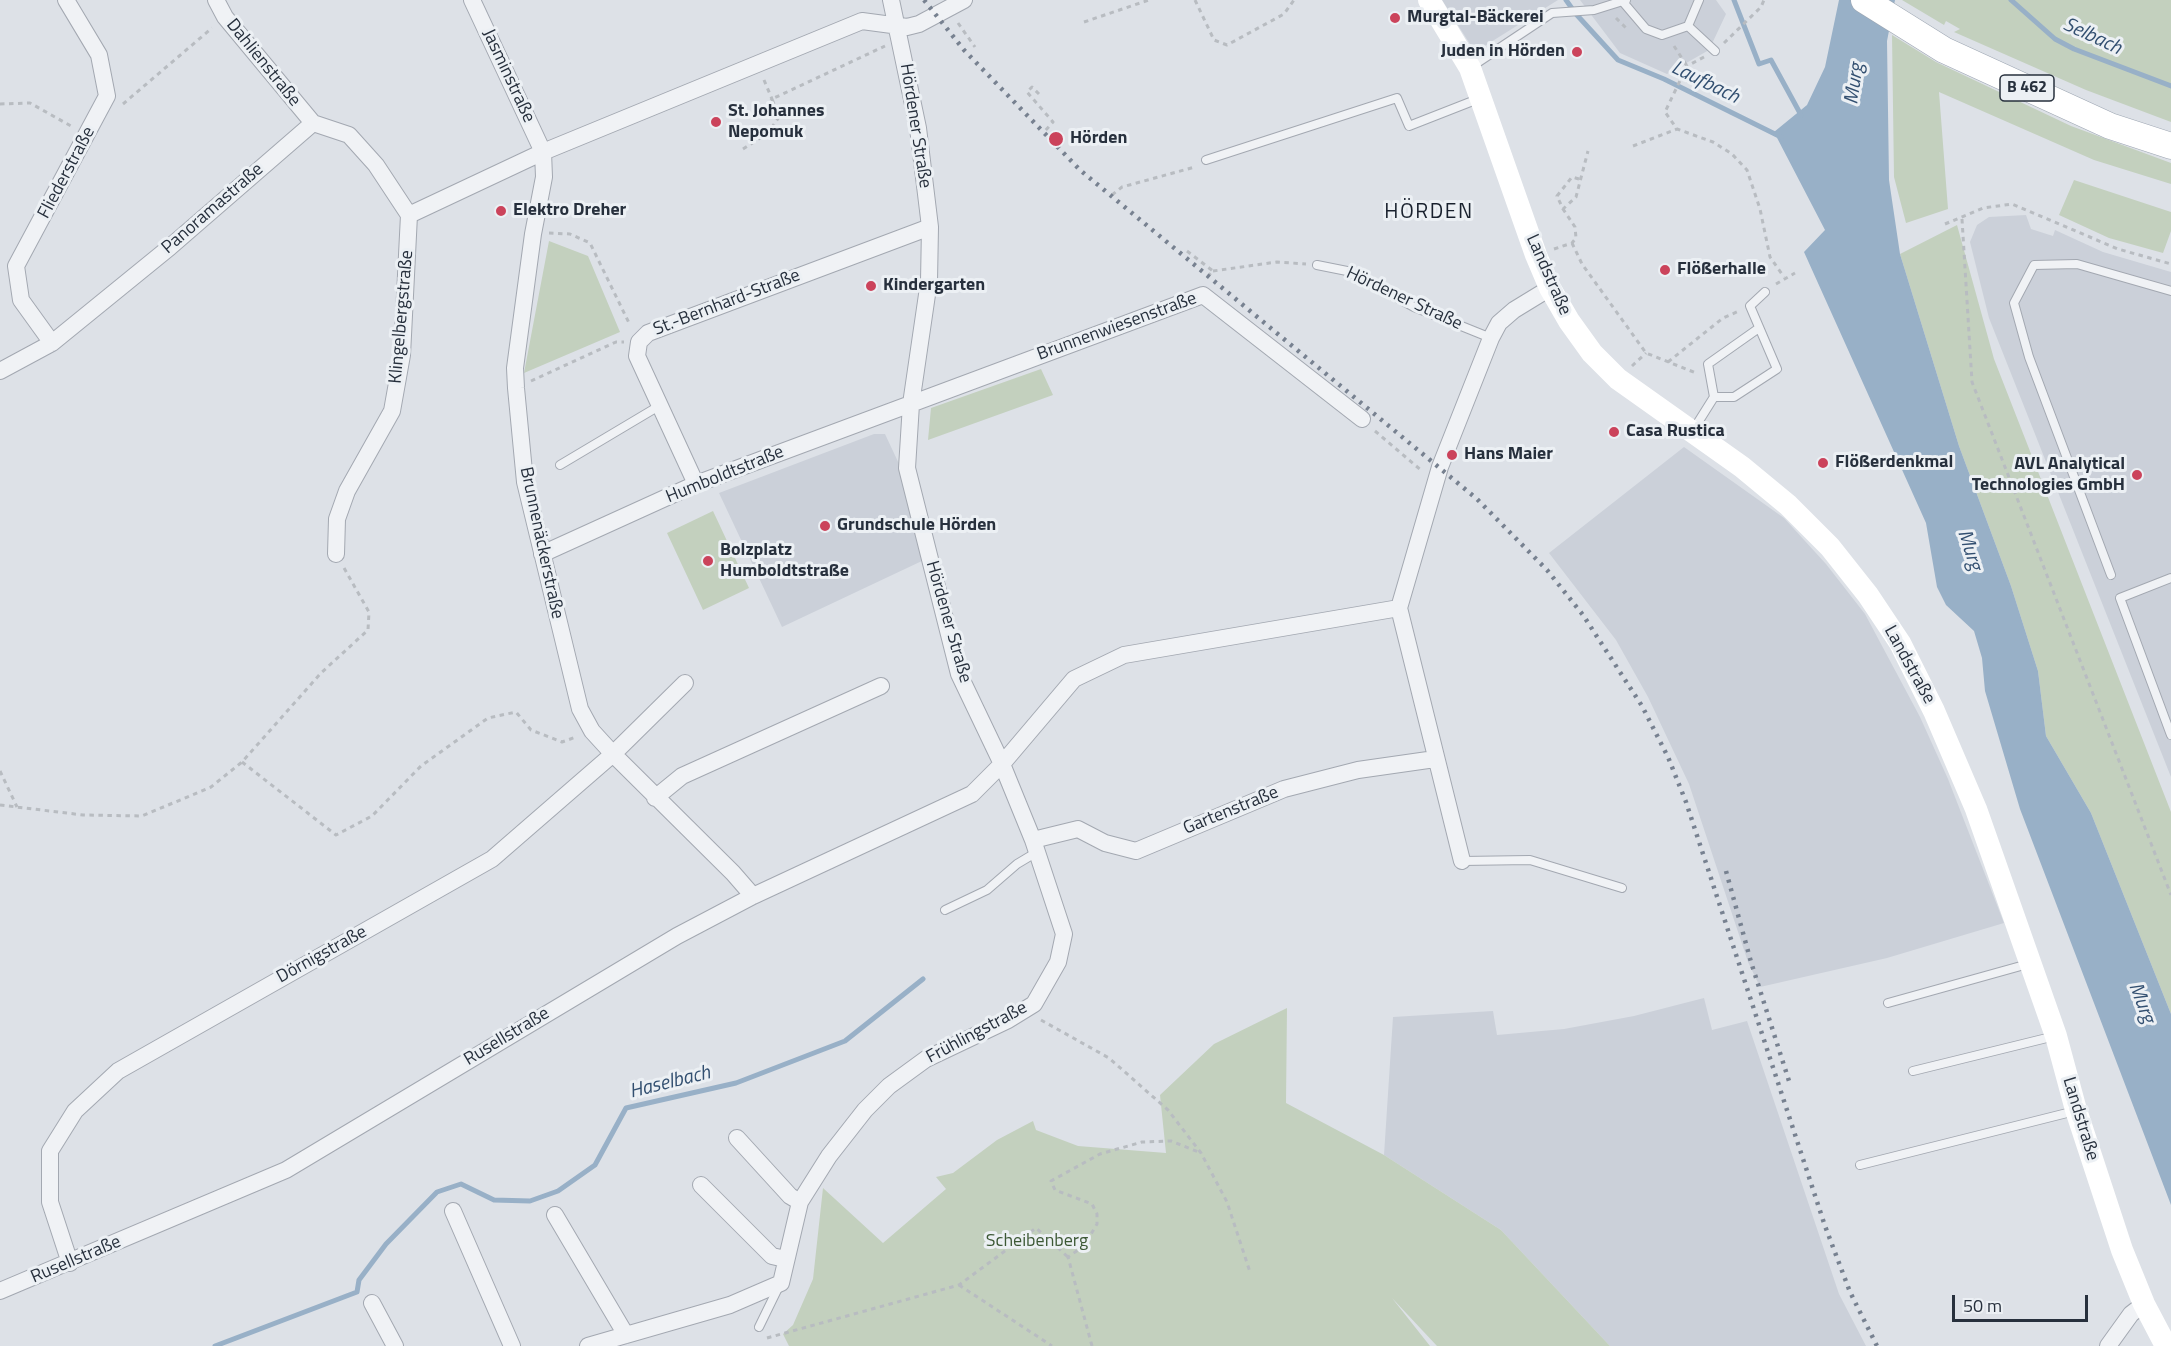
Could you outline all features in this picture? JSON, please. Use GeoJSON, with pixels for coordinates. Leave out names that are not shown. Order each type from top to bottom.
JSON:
{"type":"FeatureCollection","features":[{"type":"Feature","properties":{"kind":"main road","name":"B 462"},"geometry":{"type":"LineString","coordinates":[[1864,0],[1944,50],[2110,126],[2171,146]]}},
{"type":"Feature","properties":{"kind":"street","name":"Fliederstraße"},"geometry":{"type":"LineString","coordinates":[[52,343],[21,300],[16,266],[88,136],[107,96],[99,55],[66,0]]}},
{"type":"Feature","properties":{"kind":"street","name":"Dahlienstraße"},"geometry":{"type":"LineString","coordinates":[[216,0],[225,17],[313,123]]}},
{"type":"Feature","properties":{"kind":"street","name":"Jasminstraße"},"geometry":{"type":"LineString","coordinates":[[472,0],[543,152]]}},
{"type":"Feature","properties":{"kind":"street","name":"Hördener Straße"},"geometry":{"type":"LineString","coordinates":[[891,0],[918,128],[930,227],[929,281],[911,404],[907,468],[959,674],[1002,764]]}},
{"type":"Feature","properties":{"kind":"street"},"geometry":{"type":"LineString","coordinates":[[313,123],[349,135],[376,165],[409,214],[543,152],[862,21],[899,32],[964,0]]}},
{"type":"Feature","properties":{"kind":"street","name":"Landstraße"},"geometry":{"type":"LineString","coordinates":[[1429,0],[1470,68],[1550,288],[1569,321],[1592,352],[1612,372],[1743,467],[1788,505],[1830,547],[1868,595],[1900,644],[1934,711],[1976,809],[2056,1036],[2076,1110],[2122,1250],[2144,1304],[2166,1346]]}},
{"type":"Feature","properties":{"kind":"street","name":"Panoramastraße"},"geometry":{"type":"LineString","coordinates":[[0,371],[52,343],[170,247],[313,123]]}},
{"type":"Feature","properties":{"kind":"street","name":"Brunnenäckerstraße"},"geometry":{"type":"LineString","coordinates":[[543,152],[544,177],[533,234],[515,368],[516,388],[525,482],[580,709],[592,731],[613,754],[753,897]]}},
{"type":"Feature","properties":{"kind":"street","name":"Klingelbergstraße"},"geometry":{"type":"LineString","coordinates":[[336,554],[337,519],[347,491],[392,411],[402,355],[409,214]]}},
{"type":"Feature","properties":{"kind":"street","name":"St.-Bernhard-Straße"},"geometry":{"type":"LineString","coordinates":[[696,484],[637,356],[639,342],[648,333],[930,227]]}},
{"type":"Feature","properties":{"kind":"street"},"geometry":{"type":"LineString","coordinates":[[1462,861],[1399,608],[1435,482],[1491,338],[1499,323],[1514,310],[1550,288]]}},
{"type":"Feature","properties":{"kind":"street","name":"Brunnenwiesenstraße"},"geometry":{"type":"LineString","coordinates":[[911,404],[1203,295],[1362,419]]}},
{"type":"Feature","properties":{"kind":"street","name":"Humboldtstraße"},"geometry":{"type":"LineString","coordinates":[[542,554],[696,484],[911,404]]}},
{"type":"Feature","properties":{"kind":"street"},"geometry":{"type":"LineString","coordinates":[[1002,764],[1074,679],[1124,655],[1399,608]]}},
{"type":"Feature","properties":{"kind":"street","name":"Dörnigstraße"},"geometry":{"type":"LineString","coordinates":[[70,1263],[50,1202],[50,1151],[75,1111],[118,1071],[492,859],[613,754],[685,683]]}},
{"type":"Feature","properties":{"kind":"street"},"geometry":{"type":"LineString","coordinates":[[655,798],[682,776],[881,686]]}},
{"type":"Feature","properties":{"kind":"street","name":"Gartenstraße"},"geometry":{"type":"LineString","coordinates":[[1035,846],[1078,829],[1105,843],[1136,851],[1284,789],[1358,770],[1435,759]]}},
{"type":"Feature","properties":{"kind":"street","name":"Frühlingstraße"},"geometry":{"type":"LineString","coordinates":[[781,1283],[800,1202],[830,1156],[865,1110],[889,1086],[926,1059],[1008,1020],[1034,1004],[1058,962],[1064,934],[1035,846],[1002,764]]}},
{"type":"Feature","properties":{"kind":"street","name":"Rusellstraße"},"geometry":{"type":"LineString","coordinates":[[0,1291],[286,1170],[611,974],[753,897],[972,794],[1002,764]]}},
{"type":"Feature","properties":{"kind":"street"},"geometry":{"type":"LineString","coordinates":[[737,1137],[790,1196],[800,1202]]}},
{"type":"Feature","properties":{"kind":"street"},"geometry":{"type":"LineString","coordinates":[[701,1185],[772,1256],[785,1259]]}},
{"type":"Feature","properties":{"kind":"street"},"geometry":{"type":"LineString","coordinates":[[453,1211],[512,1346]]}},
{"type":"Feature","properties":{"kind":"street"},"geometry":{"type":"LineString","coordinates":[[555,1215],[626,1335]]}},
{"type":"Feature","properties":{"kind":"street"},"geometry":{"type":"LineString","coordinates":[[588,1346],[730,1305],[781,1283]]}},
{"type":"Feature","properties":{"kind":"street"},"geometry":{"type":"LineString","coordinates":[[372,1304],[395,1346]]}},
{"type":"Feature","properties":{"kind":"street"},"geometry":{"type":"LineString","coordinates":[[2108,1346],[2131,1314],[2144,1304]]}},
{"type":"Feature","properties":{"kind":"lane"},"geometry":{"type":"LineString","coordinates":[[1470,68],[1552,13],[1594,10],[1625,1],[1646,29],[1662,34],[1688,26],[1699,0]]}},
{"type":"Feature","properties":{"kind":"lane"},"geometry":{"type":"LineString","coordinates":[[1688,26],[1715,51]]}},
{"type":"Feature","properties":{"kind":"lane"},"geometry":{"type":"LineString","coordinates":[[1206,160],[1397,98],[1409,126],[1481,98]]}},
{"type":"Feature","properties":{"kind":"lane"},"geometry":{"type":"LineString","coordinates":[[2111,575],[2029,357],[2014,303],[2034,265],[2077,264],[2171,291]]}},
{"type":"Feature","properties":{"kind":"lane","name":"Hördener Straße"},"geometry":{"type":"LineString","coordinates":[[1317,266],[1347,271],[1414,307],[1491,338]]}},
{"type":"Feature","properties":{"kind":"lane"},"geometry":{"type":"LineString","coordinates":[[1714,397],[1734,397],[1777,369],[1750,306],[1765,292]]}},
{"type":"Feature","properties":{"kind":"lane"},"geometry":{"type":"LineString","coordinates":[[1692,432],[1714,397],[1708,364],[1759,328]]}},
{"type":"Feature","properties":{"kind":"lane"},"geometry":{"type":"LineString","coordinates":[[560,465],[659,405]]}},
{"type":"Feature","properties":{"kind":"lane"},"geometry":{"type":"LineString","coordinates":[[2171,578],[2120,598],[2171,735]]}},
{"type":"Feature","properties":{"kind":"lane"},"geometry":{"type":"LineString","coordinates":[[945,910],[987,890],[1035,846]]}},
{"type":"Feature","properties":{"kind":"lane"},"geometry":{"type":"LineString","coordinates":[[1462,861],[1530,860],[1622,888]]}},
{"type":"Feature","properties":{"kind":"lane"},"geometry":{"type":"LineString","coordinates":[[1888,1003],[2031,963]]}},
{"type":"Feature","properties":{"kind":"lane"},"geometry":{"type":"LineString","coordinates":[[1913,1071],[2056,1036]]}},
{"type":"Feature","properties":{"kind":"lane"},"geometry":{"type":"LineString","coordinates":[[1860,1165],[2076,1110]]}},
{"type":"Feature","properties":{"kind":"lane"},"geometry":{"type":"LineString","coordinates":[[759,1327],[781,1283]]}},
{"type":"Feature","properties":{"kind":"path"},"geometry":{"type":"LineString","coordinates":[[1084,22],[1149,0]]}},
{"type":"Feature","properties":{"kind":"path"},"geometry":{"type":"LineString","coordinates":[[1195,0],[1214,40],[1227,45],[1284,14],[1294,0]]}},
{"type":"Feature","properties":{"kind":"path"},"geometry":{"type":"LineString","coordinates":[[1726,41],[1761,7],[1764,0]]}},
{"type":"Feature","properties":{"kind":"path"},"geometry":{"type":"LineString","coordinates":[[122,105],[225,17]]}},
{"type":"Feature","properties":{"kind":"path"},"geometry":{"type":"LineString","coordinates":[[956,20],[975,48]]}},
{"type":"Feature","properties":{"kind":"path"},"geometry":{"type":"LineString","coordinates":[[767,103],[899,32]]}},
{"type":"Feature","properties":{"kind":"path"},"geometry":{"type":"LineString","coordinates":[[1688,66],[1665,112],[1677,129],[1713,142],[1732,154],[1747,170],[1760,209],[1770,257],[1784,277],[1795,273]]}},
{"type":"Feature","properties":{"kind":"path"},"geometry":{"type":"LineString","coordinates":[[743,149],[768,133],[779,117],[763,76]]}},
{"type":"Feature","properties":{"kind":"path"},"geometry":{"type":"LineString","coordinates":[[1039,94],[1032,87],[1027,92],[1053,122],[1045,131]]}},
{"type":"Feature","properties":{"kind":"path"},"geometry":{"type":"LineString","coordinates":[[0,104],[30,103],[88,136]]}},
{"type":"Feature","properties":{"kind":"path"},"geometry":{"type":"LineString","coordinates":[[1633,146],[1677,129]]}},
{"type":"Feature","properties":{"kind":"path"},"geometry":{"type":"LineString","coordinates":[[1563,209],[1576,197],[1588,151]]}},
{"type":"Feature","properties":{"kind":"path"},"geometry":{"type":"LineString","coordinates":[[1112,195],[1122,187],[1204,165],[1206,160]]}},
{"type":"Feature","properties":{"kind":"path"},"geometry":{"type":"LineString","coordinates":[[1579,179],[1572,177],[1557,196],[1575,227],[1576,238],[1572,243],[1582,264],[1646,354],[1695,373],[1710,374]]}},
{"type":"Feature","properties":{"kind":"path"},"geometry":{"type":"LineString","coordinates":[[1945,224],[1962,219],[1983,208],[2012,204],[2118,249],[2171,264]]}},
{"type":"Feature","properties":{"kind":"path"},"geometry":{"type":"LineString","coordinates":[[1962,219],[1972,382],[2171,895]]}},
{"type":"Feature","properties":{"kind":"path"},"geometry":{"type":"LineString","coordinates":[[516,388],[616,342],[639,342],[590,243],[558,232],[533,234]]}},
{"type":"Feature","properties":{"kind":"path"},"geometry":{"type":"LineString","coordinates":[[1187,251],[1207,266]]}},
{"type":"Feature","properties":{"kind":"path"},"geometry":{"type":"LineString","coordinates":[[1213,271],[1277,262],[1317,266]]}},
{"type":"Feature","properties":{"kind":"path"},"geometry":{"type":"LineString","coordinates":[[1668,362],[1723,318],[1750,306]]}},
{"type":"Feature","properties":{"kind":"path"},"geometry":{"type":"LineString","coordinates":[[1362,419],[1435,482]]}},
{"type":"Feature","properties":{"kind":"path"},"geometry":{"type":"LineString","coordinates":[[0,805],[83,815],[142,816],[211,787],[242,762],[321,673],[368,630],[369,612],[336,554]]}},
{"type":"Feature","properties":{"kind":"path"},"geometry":{"type":"LineString","coordinates":[[242,762],[336,835],[372,816],[421,766],[488,718],[516,712],[531,730],[562,742],[592,731]]}},
{"type":"Feature","properties":{"kind":"path"},"geometry":{"type":"LineString","coordinates":[[0,771],[18,808]]}},
{"type":"Feature","properties":{"kind":"path"},"geometry":{"type":"LineString","coordinates":[[1034,1004],[1041,1020],[1109,1058],[1168,1110],[1201,1153],[1227,1202],[1250,1272]]}},
{"type":"Feature","properties":{"kind":"path"},"geometry":{"type":"LineString","coordinates":[[1068,1257],[1084,1246],[1097,1224],[1097,1214],[1092,1204],[1055,1190],[1051,1181],[1100,1154],[1142,1142],[1171,1141],[1201,1153]]}},
{"type":"Feature","properties":{"kind":"path"},"geometry":{"type":"LineString","coordinates":[[764,1339],[959,1286],[1036,1228],[1068,1257],[1092,1346]]}},
{"type":"Feature","properties":{"kind":"path"},"geometry":{"type":"LineString","coordinates":[[959,1286],[1052,1346]]}},
{"type":"Feature","properties":{"kind":"shaded area"},"geometry":{"type":"Polygon","coordinates":[[[1442,0],[1558,0],[1475,52],[1442,0]]]}},
{"type":"Feature","properties":{"kind":"shaded area"},"geometry":{"type":"Polygon","coordinates":[[[1580,0],[1716,0],[1726,14],[1709,50],[1667,74],[1620,53],[1580,0]]]}},
{"type":"Feature","properties":{"kind":"shaded area"},"geometry":{"type":"Polygon","coordinates":[[[2026,215],[2031,229],[2053,236],[2055,230],[2103,252],[2171,272],[2171,777],[1989,318],[1970,242],[1977,225],[1989,217],[2026,215]]]}},
{"type":"Feature","properties":{"kind":"shaded area","name":"Grundschule Hörden"},"geometry":{"type":"Polygon","coordinates":[[[874,434],[885,434],[900,466],[924,560],[782,627],[719,493],[874,434]]]}},
{"type":"Feature","properties":{"kind":"shaded area"},"geometry":{"type":"Polygon","coordinates":[[[1684,447],[1784,518],[1826,564],[1865,614],[1920,717],[1948,779],[2004,923],[1887,958],[1760,987],[1748,962],[1689,784],[1648,697],[1616,640],[1549,553],[1684,447]]]}},
{"type":"Feature","properties":{"kind":"shaded area"},"geometry":{"type":"Polygon","coordinates":[[[1704,998],[1712,1030],[1747,1021],[1839,1294],[1866,1346],[1610,1346],[1501,1230],[1384,1155],[1393,1017],[1493,1011],[1497,1035],[1564,1029],[1634,1016],[1704,998]]]}},
{"type":"Feature","properties":{"kind":"green space"},"geometry":{"type":"Polygon","coordinates":[[[1902,0],[2171,0],[2171,122],[2086,90],[1954,32],[1960,29],[1946,21],[1944,25],[1902,0]]]}},
{"type":"Feature","properties":{"kind":"green space"},"geometry":{"type":"Polygon","coordinates":[[[1892,35],[1936,62],[2071,126],[2171,163],[2171,184],[2094,160],[1939,92],[1948,209],[1906,223],[1894,177],[1892,35]]]}},
{"type":"Feature","properties":{"kind":"green space"},"geometry":{"type":"Polygon","coordinates":[[[2074,180],[2171,212],[2171,231],[2163,253],[2109,238],[2059,215],[2074,180]]]}},
{"type":"Feature","properties":{"kind":"green space"},"geometry":{"type":"Polygon","coordinates":[[[1957,225],[1994,359],[2171,812],[2171,1014],[2091,813],[2046,736],[2038,671],[2011,586],[1959,446],[1900,254],[1957,225]]]}},
{"type":"Feature","properties":{"kind":"green space"},"geometry":{"type":"Polygon","coordinates":[[[549,241],[588,256],[620,332],[524,373],[549,241]]]}},
{"type":"Feature","properties":{"kind":"green space"},"geometry":{"type":"Polygon","coordinates":[[[1041,369],[1053,395],[928,440],[931,408],[1041,369]]]}},
{"type":"Feature","properties":{"kind":"green space","name":"Bolzplatz Humboldtstraße"},"geometry":{"type":"Polygon","coordinates":[[[713,511],[749,588],[703,610],[667,533],[713,511]]]}},
{"type":"Feature","properties":{"kind":"green space","name":"Scheibenberg"},"geometry":{"type":"Polygon","coordinates":[[[1287,1008],[1286,1103],[1384,1155],[1501,1230],[1610,1346],[1437,1346],[1392,1298],[1430,1346],[789,1346],[783,1334],[793,1325],[813,1279],[823,1188],[883,1243],[946,1189],[936,1177],[953,1173],[997,1140],[1033,1121],[1036,1130],[1078,1146],[1166,1153],[1160,1095],[1214,1044],[1287,1008]]]}},
{"type":"Feature","properties":{"kind":"water","name":"Murg"},"geometry":{"type":"Polygon","coordinates":[[[1839,0],[1895,0],[1887,41],[1889,180],[1900,254],[1959,446],[2011,586],[2038,671],[2046,736],[2091,813],[2171,1014],[2171,1205],[2020,809],[1985,691],[1982,658],[1974,631],[1946,605],[1937,587],[1926,523],[1804,252],[1825,230],[1774,132],[1807,105],[1825,67],[1839,0]]]}},
{"type":"Feature","properties":{"kind":"waterway","name":"Laufbach"},"geometry":{"type":"LineString","coordinates":[[1566,0],[1618,60],[1664,79],[1781,137]]}},
{"type":"Feature","properties":{"kind":"waterway"},"geometry":{"type":"LineString","coordinates":[[1734,0],[1759,64],[1771,60],[1801,115]]}},
{"type":"Feature","properties":{"kind":"waterway","name":"Selbach"},"geometry":{"type":"LineString","coordinates":[[2011,0],[2055,39],[2074,49],[2171,86]]}},
{"type":"Feature","properties":{"kind":"waterway","name":"Haselbach"},"geometry":{"type":"LineString","coordinates":[[215,1346],[357,1292],[359,1280],[386,1244],[437,1192],[461,1184],[494,1200],[530,1201],[558,1191],[595,1165],[626,1108],[736,1083],[845,1041],[923,979]]}},
{"type":"Feature","properties":{"kind":"railway"},"geometry":{"type":"LineString","coordinates":[[924,0],[964,50],[1080,170],[1477,499],[1547,570],[1583,615],[1642,706],[1668,757],[1686,802],[1825,1226],[1850,1292],[1877,1346]]}},
{"type":"Feature","properties":{"kind":"railway"},"geometry":{"type":"LineString","coordinates":[[1726,871],[1751,962],[1789,1081]]}},
{"type":"Feature","properties":{"kind":"place","name":"Murgtal-Bäckerei"},"geometry":{"type":"Point","coordinates":[1395,18]}},
{"type":"Feature","properties":{"kind":"place","name":"Juden in Hörden"},"geometry":{"type":"Point","coordinates":[1577,52]}},
{"type":"Feature","properties":{"kind":"place","name":"St. Johannes Nepomuk"},"geometry":{"type":"Point","coordinates":[716,122]}},
{"type":"Feature","properties":{"kind":"place","name":"Hörden"},"geometry":{"type":"Point","coordinates":[1056,139]}},
{"type":"Feature","properties":{"kind":"place","name":"Elektro Dreher"},"geometry":{"type":"Point","coordinates":[501,211]}},
{"type":"Feature","properties":{"kind":"place","name":"Flößerhalle"},"geometry":{"type":"Point","coordinates":[1665,270]}},
{"type":"Feature","properties":{"kind":"place","name":"Kindergarten"},"geometry":{"type":"Point","coordinates":[871,286]}},
{"type":"Feature","properties":{"kind":"place","name":"Casa Rustica"},"geometry":{"type":"Point","coordinates":[1614,432]}},
{"type":"Feature","properties":{"kind":"place","name":"Hans Maier"},"geometry":{"type":"Point","coordinates":[1452,455]}},
{"type":"Feature","properties":{"kind":"place","name":"Flößerdenkmal"},"geometry":{"type":"Point","coordinates":[1823,463]}},
{"type":"Feature","properties":{"kind":"place","name":"AVL Analytical Technologies GmbH"},"geometry":{"type":"Point","coordinates":[2137,475]}},
{"type":"Feature","properties":{"kind":"place","name":"Grundschule Hörden"},"geometry":{"type":"Point","coordinates":[825,526]}},
{"type":"Feature","properties":{"kind":"place","name":"Bolzplatz Humboldtstraße"},"geometry":{"type":"Point","coordinates":[708,561]}},
{"type":"Feature","properties":{"kind":"district","name":"HÖRDEN"},"geometry":{"type":"Point","coordinates":[1429,213]}}]}
